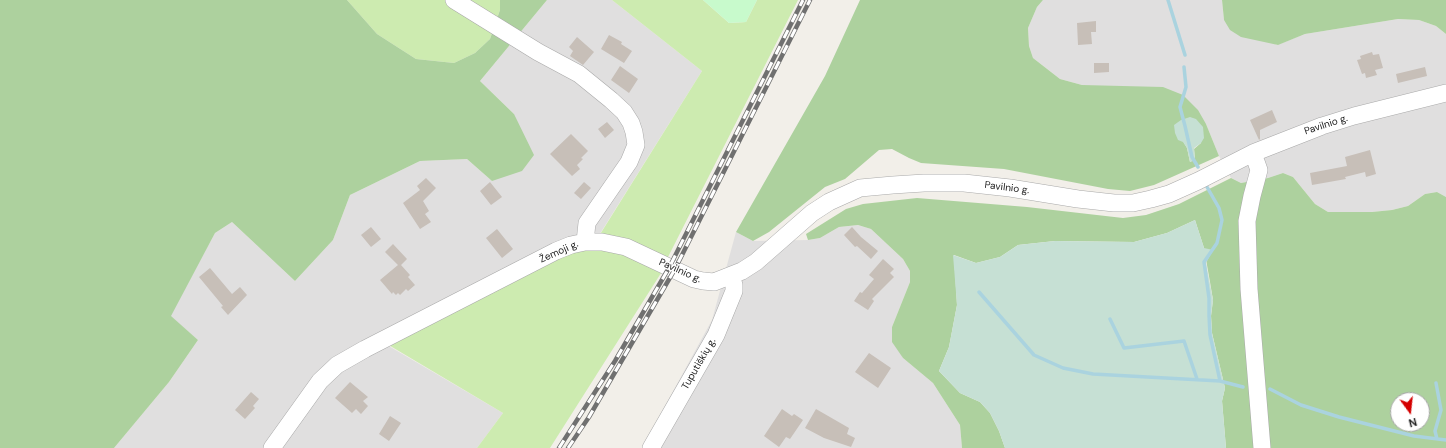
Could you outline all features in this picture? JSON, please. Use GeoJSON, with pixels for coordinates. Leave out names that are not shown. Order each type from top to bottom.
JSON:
{"type":"FeatureCollection","features":[{"type":"Feature","properties":{"kind":"street","name":"Žemoji g."},"geometry":{"type":"LineString","coordinates":[[272,448],[320,381],[337,365],[365,349],[556,251],[571,245],[585,242],[587,223],[629,162],[636,145],[631,123],[624,112],[579,74],[538,52],[454,0]]}},
{"type":"Feature","properties":{"kind":"street","name":"Pavilnio g."},"geometry":{"type":"LineString","coordinates":[[585,242],[602,242],[626,247],[702,281],[714,282],[742,271],[756,262],[818,209],[829,202],[860,188],[916,183],[964,183],[1010,188],[1100,202],[1133,203],[1169,194],[1253,153],[1289,138],[1335,122],[1446,93]]}},
{"type":"Feature","properties":{"kind":"street"},"geometry":{"type":"LineString","coordinates":[[1253,153],[1259,170],[1247,221],[1249,289],[1262,448]]}},
{"type":"Feature","properties":{"kind":"street","name":"Tuputiškių g."},"geometry":{"type":"LineString","coordinates":[[651,448],[716,335],[734,291],[731,276]]}},
{"type":"Feature","properties":{"kind":"shaded area"},"geometry":{"type":"Polygon","coordinates":[[[547,0],[612,0],[702,71],[591,248],[387,345],[503,413],[477,448],[114,448],[169,382],[198,340],[170,316],[215,233],[232,222],[295,281],[333,240],[350,195],[420,161],[467,159],[492,181],[514,114],[480,81],[547,0]]]}},
{"type":"Feature","properties":{"kind":"shaded area"},"geometry":{"type":"Polygon","coordinates":[[[1043,0],[1222,0],[1224,20],[1277,45],[1305,34],[1398,19],[1419,20],[1436,26],[1446,34],[1446,197],[1437,192],[1425,194],[1408,206],[1392,210],[1372,212],[1328,212],[1315,204],[1293,177],[1283,173],[1268,178],[1241,183],[1231,178],[1219,156],[1206,124],[1060,79],[1033,58],[1029,46],[1028,28],[1037,7],[1043,0]]]}},
{"type":"Feature","properties":{"kind":"shaded area"},"geometry":{"type":"Polygon","coordinates":[[[858,225],[871,229],[903,259],[910,271],[910,282],[892,327],[903,358],[933,383],[960,425],[962,448],[642,448],[712,320],[736,232],[753,241],[808,240],[820,238],[839,227],[858,225]]]}},
{"type":"Feature","properties":{"kind":"green space"},"geometry":{"type":"Polygon","coordinates":[[[0,0],[347,0],[377,34],[416,59],[454,63],[475,53],[490,39],[500,10],[500,0],[547,0],[480,81],[514,114],[534,155],[522,171],[492,181],[467,159],[420,161],[350,195],[333,240],[295,281],[232,222],[215,233],[171,316],[198,340],[169,382],[114,448],[0,448],[0,0]]]}},
{"type":"Feature","properties":{"kind":"green space"},"geometry":{"type":"Polygon","coordinates":[[[347,0],[500,0],[500,10],[490,39],[475,53],[454,63],[416,59],[377,34],[347,0]]]}},
{"type":"Feature","properties":{"kind":"green space"},"geometry":{"type":"Polygon","coordinates":[[[612,0],[703,0],[729,23],[746,22],[757,0],[798,0],[667,259],[599,236],[702,71],[612,0]]]}},
{"type":"Feature","properties":{"kind":"green space"},"geometry":{"type":"Polygon","coordinates":[[[703,0],[757,0],[746,22],[729,23],[703,0]]]}},
{"type":"Feature","properties":{"kind":"green space"},"geometry":{"type":"Polygon","coordinates":[[[860,0],[1043,0],[1037,7],[1028,28],[1029,46],[1033,58],[1060,79],[1082,85],[1163,87],[1183,95],[1198,110],[1206,124],[1219,156],[1154,185],[1130,191],[1108,189],[1004,169],[921,163],[892,149],[879,150],[845,179],[825,187],[769,232],[753,241],[736,232],[825,76],[860,0]],[[1183,141],[1187,148],[1190,162],[1195,159],[1194,149],[1201,143],[1183,141]]]}},
{"type":"Feature","properties":{"kind":"green space"},"geometry":{"type":"Polygon","coordinates":[[[1222,0],[1446,0],[1446,34],[1436,26],[1419,20],[1398,19],[1305,34],[1278,45],[1241,37],[1230,30],[1224,20],[1222,0]]]}},
{"type":"Feature","properties":{"kind":"green space"},"geometry":{"type":"Polygon","coordinates":[[[1190,117],[1196,119],[1203,127],[1204,138],[1201,143],[1194,148],[1195,159],[1190,162],[1187,148],[1183,142],[1178,140],[1174,125],[1181,120],[1190,117]]]}},
{"type":"Feature","properties":{"kind":"green space"},"geometry":{"type":"Polygon","coordinates":[[[1283,173],[1293,177],[1315,204],[1328,212],[1372,212],[1392,210],[1408,206],[1425,194],[1437,192],[1446,197],[1446,448],[1226,448],[1222,401],[1225,388],[1212,333],[1211,316],[1213,300],[1204,248],[1195,220],[1167,233],[1134,242],[1055,241],[1018,245],[1000,257],[976,263],[954,255],[957,305],[949,347],[939,371],[960,393],[980,402],[990,413],[1005,448],[962,448],[960,425],[933,383],[903,358],[892,342],[892,327],[910,282],[910,271],[903,259],[871,229],[858,225],[839,227],[820,238],[808,240],[806,234],[846,209],[863,204],[917,198],[1027,207],[1123,218],[1146,215],[1179,204],[1231,178],[1241,183],[1268,178],[1283,173]]]}},
{"type":"Feature","properties":{"kind":"green space"},"geometry":{"type":"Polygon","coordinates":[[[1195,220],[1204,248],[1213,250],[1206,263],[1213,300],[1211,316],[1212,333],[1225,388],[1222,401],[1226,448],[1005,448],[990,413],[980,402],[960,393],[939,371],[949,347],[957,305],[953,255],[976,263],[1000,257],[1018,245],[1055,241],[1134,242],[1167,233],[1195,220]]]}},
{"type":"Feature","properties":{"kind":"green space"},"geometry":{"type":"Polygon","coordinates":[[[591,248],[625,253],[663,270],[550,448],[477,448],[503,413],[387,344],[562,257],[579,250],[591,248]]]}},
{"type":"Feature","properties":{"kind":"building"},"geometry":{"type":"Polygon","coordinates":[[[1096,21],[1096,32],[1091,32],[1092,44],[1078,45],[1077,23],[1096,21]]]}},
{"type":"Feature","properties":{"kind":"building"},"geometry":{"type":"Polygon","coordinates":[[[609,35],[622,42],[621,44],[632,51],[624,63],[601,49],[609,35]]]}},
{"type":"Feature","properties":{"kind":"building"},"geometry":{"type":"Polygon","coordinates":[[[577,37],[594,52],[583,65],[570,56],[573,51],[569,47],[577,37]]]}},
{"type":"Feature","properties":{"kind":"building"},"geometry":{"type":"Polygon","coordinates":[[[1372,52],[1373,55],[1379,54],[1383,68],[1375,70],[1377,75],[1366,78],[1365,73],[1362,74],[1357,60],[1361,59],[1360,56],[1372,52]]]}},
{"type":"Feature","properties":{"kind":"building"},"geometry":{"type":"Polygon","coordinates":[[[1094,63],[1109,63],[1109,72],[1094,73],[1094,63]]]}},
{"type":"Feature","properties":{"kind":"building"},"geometry":{"type":"Polygon","coordinates":[[[620,66],[638,79],[629,93],[611,80],[620,66]]]}},
{"type":"Feature","properties":{"kind":"building"},"geometry":{"type":"Polygon","coordinates":[[[1425,67],[1427,76],[1398,83],[1396,74],[1425,67]]]}},
{"type":"Feature","properties":{"kind":"building"},"geometry":{"type":"Polygon","coordinates":[[[1272,110],[1277,122],[1260,130],[1259,140],[1250,120],[1272,110]]]}},
{"type":"Feature","properties":{"kind":"building"},"geometry":{"type":"Polygon","coordinates":[[[607,122],[614,130],[605,138],[598,129],[607,122]]]}},
{"type":"Feature","properties":{"kind":"building"},"geometry":{"type":"Polygon","coordinates":[[[571,134],[588,151],[577,165],[580,169],[572,176],[550,154],[571,134]]]}},
{"type":"Feature","properties":{"kind":"building"},"geometry":{"type":"Polygon","coordinates":[[[1370,150],[1376,174],[1366,177],[1365,172],[1345,177],[1346,179],[1312,185],[1310,173],[1347,166],[1345,157],[1370,150]]]}},
{"type":"Feature","properties":{"kind":"building"},"geometry":{"type":"Polygon","coordinates":[[[426,178],[436,188],[423,201],[429,211],[425,214],[431,222],[420,229],[403,203],[420,190],[417,186],[426,178]]]}},
{"type":"Feature","properties":{"kind":"building"},"geometry":{"type":"Polygon","coordinates":[[[490,182],[502,197],[491,205],[480,191],[490,182]]]}},
{"type":"Feature","properties":{"kind":"building"},"geometry":{"type":"Polygon","coordinates":[[[584,182],[591,188],[581,199],[574,193],[584,182]]]}},
{"type":"Feature","properties":{"kind":"building"},"geometry":{"type":"Polygon","coordinates":[[[371,227],[381,239],[371,247],[361,235],[371,227]]]}},
{"type":"Feature","properties":{"kind":"building"},"geometry":{"type":"Polygon","coordinates":[[[852,227],[861,237],[878,251],[871,259],[857,246],[855,247],[844,235],[852,227]]]}},
{"type":"Feature","properties":{"kind":"building"},"geometry":{"type":"Polygon","coordinates":[[[497,229],[513,249],[502,258],[486,238],[497,229]]]}},
{"type":"Feature","properties":{"kind":"building"},"geometry":{"type":"Polygon","coordinates":[[[393,244],[407,259],[401,265],[410,275],[408,277],[415,285],[408,291],[406,289],[400,295],[398,293],[396,295],[393,292],[392,294],[380,280],[398,265],[385,252],[393,244]]]}},
{"type":"Feature","properties":{"kind":"building"},"geometry":{"type":"Polygon","coordinates":[[[883,259],[894,269],[890,273],[894,277],[872,299],[874,301],[868,310],[854,301],[860,292],[862,293],[874,279],[869,275],[883,259]]]}},
{"type":"Feature","properties":{"kind":"building"},"geometry":{"type":"Polygon","coordinates":[[[210,268],[232,294],[240,287],[247,295],[228,315],[221,307],[223,306],[199,277],[210,268]]]}},
{"type":"Feature","properties":{"kind":"building"},"geometry":{"type":"Polygon","coordinates":[[[869,353],[891,368],[878,388],[855,372],[869,353]]]}},
{"type":"Feature","properties":{"kind":"building"},"geometry":{"type":"Polygon","coordinates":[[[350,382],[368,397],[363,401],[368,406],[361,414],[356,409],[352,413],[335,398],[350,382]]]}},
{"type":"Feature","properties":{"kind":"building"},"geometry":{"type":"Polygon","coordinates":[[[251,392],[259,399],[253,406],[255,408],[245,419],[235,410],[251,392]]]}},
{"type":"Feature","properties":{"kind":"building"},"geometry":{"type":"Polygon","coordinates":[[[782,409],[792,416],[794,414],[803,420],[790,439],[786,437],[779,447],[764,436],[782,409]]]}},
{"type":"Feature","properties":{"kind":"building"},"geometry":{"type":"Polygon","coordinates":[[[816,409],[849,428],[847,434],[855,438],[851,447],[824,438],[805,428],[816,409]]]}},
{"type":"Feature","properties":{"kind":"building"},"geometry":{"type":"Polygon","coordinates":[[[390,416],[401,423],[389,441],[379,434],[390,416]]]}},
{"type":"Feature","properties":{"kind":"waterway"},"geometry":{"type":"LineString","coordinates":[[1168,0],[1185,55]]}},
{"type":"Feature","properties":{"kind":"waterway"},"geometry":{"type":"LineString","coordinates":[[1184,67],[1186,87],[1180,107],[1192,157],[1198,167]]}},
{"type":"Feature","properties":{"kind":"waterway"},"geometry":{"type":"LineString","coordinates":[[1207,187],[1219,208],[1222,220],[1217,243],[1204,262],[1209,298],[1210,335],[1220,381],[1243,387]]}},
{"type":"Feature","properties":{"kind":"waterway"},"geometry":{"type":"LineString","coordinates":[[979,292],[1034,355],[1063,368],[1093,374],[1220,381]]}},
{"type":"Feature","properties":{"kind":"waterway"},"geometry":{"type":"LineString","coordinates":[[1110,319],[1124,348],[1184,341],[1197,379]]}},
{"type":"Feature","properties":{"kind":"waterway"},"geometry":{"type":"LineString","coordinates":[[1436,383],[1441,410],[1435,431],[1437,439]]}},
{"type":"Feature","properties":{"kind":"waterway"},"geometry":{"type":"LineString","coordinates":[[1270,389],[1301,405],[1339,417],[1414,436],[1446,440]]}},
{"type":"Feature","properties":{"kind":"railway"},"geometry":{"type":"LineString","coordinates":[[559,448],[615,361],[670,266],[803,0]]}},
{"type":"Feature","properties":{"kind":"railway"},"geometry":{"type":"LineString","coordinates":[[568,448],[589,417],[675,269],[810,0]]}}]}
